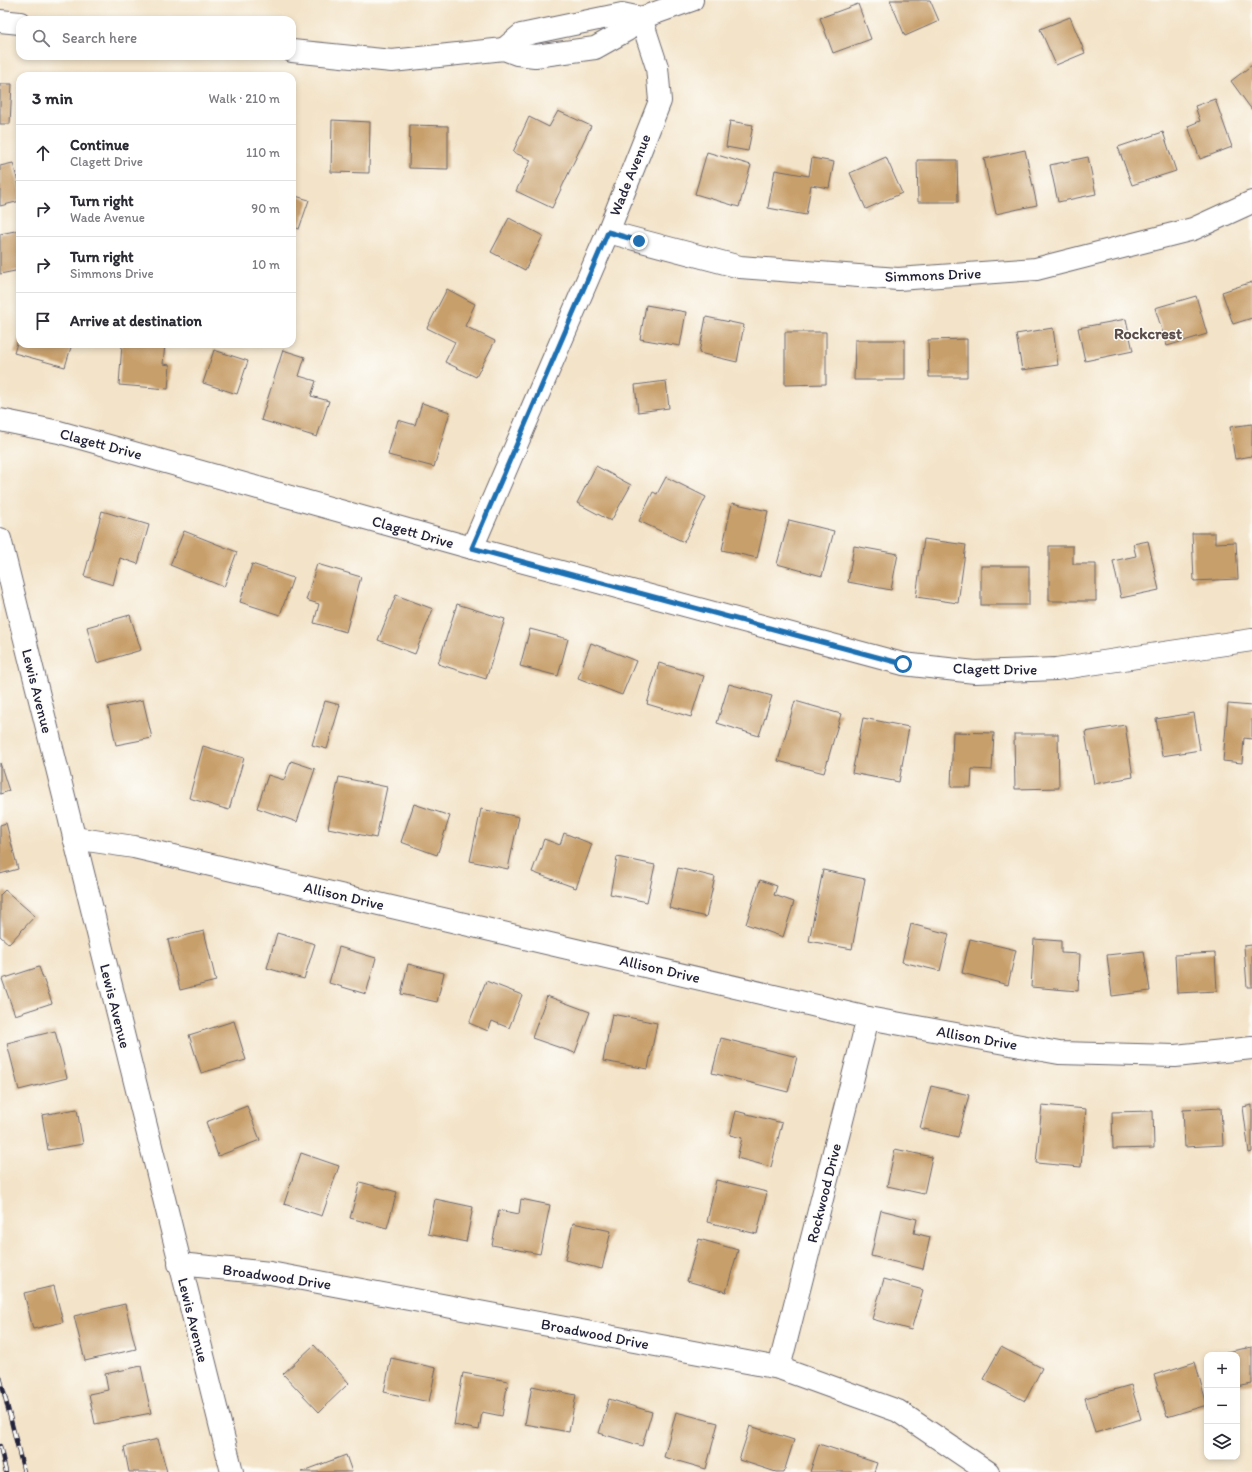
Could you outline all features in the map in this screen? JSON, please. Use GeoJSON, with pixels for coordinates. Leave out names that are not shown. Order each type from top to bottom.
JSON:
{"type":"FeatureCollection","features":[{"type":"Feature","properties":{"kind":"street"},"geometry":{"type":"LineString","coordinates":[[296,51],[392,61],[504,49],[521,35],[622,14],[641,18],[692,0]]}},
{"type":"Feature","properties":{"kind":"street","name":"Wade Avenue"},"geometry":{"type":"LineString","coordinates":[[472,548],[608,232],[660,101],[657,67],[641,18]]}},
{"type":"Feature","properties":{"kind":"street"},"geometry":{"type":"LineString","coordinates":[[0,21],[16,23]]}},
{"type":"Feature","properties":{"kind":"street","name":"Simmons Drive"},"geometry":{"type":"LineString","coordinates":[[608,232],[740,267],[898,279],[1036,269],[1193,230],[1252,202]]}},
{"type":"Feature","properties":{"kind":"street","name":"Clagett Drive"},"geometry":{"type":"LineString","coordinates":[[0,420],[59,432],[472,548],[895,662],[975,672],[1056,669],[1252,640]]}},
{"type":"Feature","properties":{"kind":"street","name":"Lewis Avenue"},"geometry":{"type":"LineString","coordinates":[[0,539],[179,1264],[232,1472]]}},
{"type":"Feature","properties":{"kind":"street","name":"Allison Drive"},"geometry":{"type":"LineString","coordinates":[[74,838],[134,847],[868,1018],[1059,1053],[1175,1056],[1252,1048]]}},
{"type":"Feature","properties":{"kind":"street","name":"Rockwood Drive"},"geometry":{"type":"LineString","coordinates":[[779,1368],[868,1018]]}},
{"type":"Feature","properties":{"kind":"street","name":"Broadwood Drive"},"geometry":{"type":"LineString","coordinates":[[179,1264],[270,1273],[779,1368],[898,1411],[988,1472]]}},
{"type":"Feature","properties":{"kind":"building"},"geometry":{"type":"Polygon","coordinates":[[[890,0],[930,0],[939,21],[905,36],[890,0]]]}},
{"type":"Feature","properties":{"kind":"building"},"geometry":{"type":"Polygon","coordinates":[[[858,4],[871,39],[833,53],[820,18],[858,4]]]}},
{"type":"Feature","properties":{"kind":"building"},"geometry":{"type":"Polygon","coordinates":[[[1070,17],[1085,53],[1056,65],[1040,29],[1070,17]]]}},
{"type":"Feature","properties":{"kind":"building"},"geometry":{"type":"Polygon","coordinates":[[[1252,65],[1252,110],[1231,81],[1252,65]]]}},
{"type":"Feature","properties":{"kind":"building"},"geometry":{"type":"Polygon","coordinates":[[[0,84],[12,84],[10,124],[0,124],[0,84]]]}},
{"type":"Feature","properties":{"kind":"building"},"geometry":{"type":"Polygon","coordinates":[[[1215,99],[1232,147],[1200,159],[1188,126],[1200,121],[1195,106],[1215,99]]]}},
{"type":"Feature","properties":{"kind":"building"},"geometry":{"type":"Polygon","coordinates":[[[558,111],[591,126],[552,208],[516,191],[531,160],[513,152],[529,117],[549,127],[558,111]]]}},
{"type":"Feature","properties":{"kind":"building"},"geometry":{"type":"Polygon","coordinates":[[[332,120],[370,122],[369,173],[331,172],[332,120]]]}},
{"type":"Feature","properties":{"kind":"building"},"geometry":{"type":"Polygon","coordinates":[[[730,121],[753,125],[748,151],[726,147],[730,121]]]}},
{"type":"Feature","properties":{"kind":"building"},"geometry":{"type":"Polygon","coordinates":[[[410,125],[448,126],[448,169],[409,168],[410,125]]]}},
{"type":"Feature","properties":{"kind":"building"},"geometry":{"type":"Polygon","coordinates":[[[1163,132],[1176,171],[1132,185],[1118,147],[1163,132]]]}},
{"type":"Feature","properties":{"kind":"building"},"geometry":{"type":"Polygon","coordinates":[[[1025,150],[1037,205],[996,214],[984,159],[1025,150]]]}},
{"type":"Feature","properties":{"kind":"building"},"geometry":{"type":"Polygon","coordinates":[[[707,152],[751,165],[739,207],[695,194],[707,152]]]}},
{"type":"Feature","properties":{"kind":"building"},"geometry":{"type":"Polygon","coordinates":[[[886,157],[902,193],[866,209],[850,173],[886,157]]]}},
{"type":"Feature","properties":{"kind":"building"},"geometry":{"type":"Polygon","coordinates":[[[1088,157],[1096,194],[1058,202],[1050,165],[1088,157]]]}},
{"type":"Feature","properties":{"kind":"building"},"geometry":{"type":"Polygon","coordinates":[[[812,158],[834,162],[829,188],[811,185],[806,215],[768,208],[775,170],[809,176],[812,158]]]}},
{"type":"Feature","properties":{"kind":"building"},"geometry":{"type":"Polygon","coordinates":[[[917,160],[957,160],[958,202],[918,202],[917,160]]]}},
{"type":"Feature","properties":{"kind":"building"},"geometry":{"type":"Polygon","coordinates":[[[13,163],[16,175],[16,202],[0,206],[0,166],[13,163]]]}},
{"type":"Feature","properties":{"kind":"building"},"geometry":{"type":"Polygon","coordinates":[[[296,196],[309,200],[299,229],[296,228],[296,196]]]}},
{"type":"Feature","properties":{"kind":"building"},"geometry":{"type":"Polygon","coordinates":[[[509,218],[543,236],[525,270],[491,252],[509,218]]]}},
{"type":"Feature","properties":{"kind":"building"},"geometry":{"type":"Polygon","coordinates":[[[16,231],[16,271],[0,274],[0,234],[16,231]]]}},
{"type":"Feature","properties":{"kind":"building"},"geometry":{"type":"Polygon","coordinates":[[[1252,282],[1252,318],[1233,324],[1222,292],[1252,282]]]}},
{"type":"Feature","properties":{"kind":"building"},"geometry":{"type":"Polygon","coordinates":[[[447,289],[475,304],[465,326],[495,341],[476,377],[445,362],[455,342],[427,328],[447,289]]]}},
{"type":"Feature","properties":{"kind":"building"},"geometry":{"type":"Polygon","coordinates":[[[1196,296],[1207,334],[1167,346],[1155,308],[1196,296]]]}},
{"type":"Feature","properties":{"kind":"building"},"geometry":{"type":"Polygon","coordinates":[[[646,305],[686,312],[680,346],[640,339],[646,305]]]}},
{"type":"Feature","properties":{"kind":"building"},"geometry":{"type":"Polygon","coordinates":[[[706,317],[744,325],[737,362],[699,353],[706,317]]]}},
{"type":"Feature","properties":{"kind":"building"},"geometry":{"type":"Polygon","coordinates":[[[1126,319],[1133,351],[1085,361],[1078,328],[1126,319]]]}},
{"type":"Feature","properties":{"kind":"building"},"geometry":{"type":"Polygon","coordinates":[[[1053,328],[1058,365],[1022,370],[1016,334],[1053,328]]]}},
{"type":"Feature","properties":{"kind":"building"},"geometry":{"type":"Polygon","coordinates":[[[785,332],[826,332],[826,384],[785,385],[785,332]]]}},
{"type":"Feature","properties":{"kind":"building"},"geometry":{"type":"Polygon","coordinates":[[[967,339],[967,377],[929,377],[928,340],[967,339]]]}},
{"type":"Feature","properties":{"kind":"building"},"geometry":{"type":"Polygon","coordinates":[[[855,340],[905,340],[905,380],[854,380],[855,340]]]}},
{"type":"Feature","properties":{"kind":"building"},"geometry":{"type":"Polygon","coordinates":[[[16,346],[16,348],[71,348],[65,367],[14,353],[16,346]]]}},
{"type":"Feature","properties":{"kind":"building"},"geometry":{"type":"Polygon","coordinates":[[[122,348],[165,348],[163,364],[170,365],[168,389],[119,385],[122,348]]]}},
{"type":"Feature","properties":{"kind":"building"},"geometry":{"type":"Polygon","coordinates":[[[214,350],[248,361],[237,394],[203,383],[214,350]]]}},
{"type":"Feature","properties":{"kind":"building"},"geometry":{"type":"Polygon","coordinates":[[[283,350],[305,357],[299,376],[316,381],[311,396],[329,401],[317,437],[261,420],[283,350]]]}},
{"type":"Feature","properties":{"kind":"building"},"geometry":{"type":"Polygon","coordinates":[[[666,381],[669,408],[638,412],[635,385],[666,381]]]}},
{"type":"Feature","properties":{"kind":"building"},"geometry":{"type":"Polygon","coordinates":[[[422,403],[450,412],[434,467],[388,455],[398,420],[415,425],[422,403]]]}},
{"type":"Feature","properties":{"kind":"building"},"geometry":{"type":"Polygon","coordinates":[[[1252,424],[1252,456],[1235,459],[1230,427],[1252,424]]]}},
{"type":"Feature","properties":{"kind":"building"},"geometry":{"type":"Polygon","coordinates":[[[596,466],[631,485],[611,521],[577,503],[596,466]]]}},
{"type":"Feature","properties":{"kind":"building"},"geometry":{"type":"Polygon","coordinates":[[[666,477],[706,497],[684,542],[639,521],[653,492],[657,494],[666,477]]]}},
{"type":"Feature","properties":{"kind":"building"},"geometry":{"type":"Polygon","coordinates":[[[732,503],[768,511],[757,558],[722,550],[732,503]]]}},
{"type":"Feature","properties":{"kind":"building"},"geometry":{"type":"Polygon","coordinates":[[[102,511],[149,525],[138,564],[120,558],[113,585],[84,576],[102,511]]]}},
{"type":"Feature","properties":{"kind":"building"},"geometry":{"type":"Polygon","coordinates":[[[789,520],[834,531],[822,576],[777,564],[789,520]]]}},
{"type":"Feature","properties":{"kind":"building"},"geometry":{"type":"Polygon","coordinates":[[[184,531],[237,552],[224,587],[170,565],[184,531]]]}},
{"type":"Feature","properties":{"kind":"building"},"geometry":{"type":"Polygon","coordinates":[[[1192,533],[1215,533],[1215,543],[1236,542],[1238,579],[1194,581],[1192,533]]]}},
{"type":"Feature","properties":{"kind":"building"},"geometry":{"type":"Polygon","coordinates":[[[924,539],[966,545],[958,603],[916,597],[924,539]]]}},
{"type":"Feature","properties":{"kind":"building"},"geometry":{"type":"Polygon","coordinates":[[[1148,541],[1159,590],[1121,598],[1113,561],[1136,556],[1133,544],[1148,541]]]}},
{"type":"Feature","properties":{"kind":"building"},"geometry":{"type":"Polygon","coordinates":[[[854,546],[898,554],[891,590],[848,582],[854,546]]]}},
{"type":"Feature","properties":{"kind":"building"},"geometry":{"type":"Polygon","coordinates":[[[1049,546],[1073,546],[1073,564],[1096,564],[1096,601],[1049,601],[1049,546]]]}},
{"type":"Feature","properties":{"kind":"building"},"geometry":{"type":"Polygon","coordinates":[[[252,564],[293,578],[280,615],[240,602],[252,564]]]}},
{"type":"Feature","properties":{"kind":"building"},"geometry":{"type":"Polygon","coordinates":[[[317,564],[361,577],[346,632],[314,623],[319,604],[306,600],[317,564]]]}},
{"type":"Feature","properties":{"kind":"building"},"geometry":{"type":"Polygon","coordinates":[[[981,566],[1029,566],[1029,605],[981,605],[981,566]]]}},
{"type":"Feature","properties":{"kind":"building"},"geometry":{"type":"Polygon","coordinates":[[[396,595],[433,609],[415,654],[378,640],[396,595]]]}},
{"type":"Feature","properties":{"kind":"building"},"geometry":{"type":"Polygon","coordinates":[[[457,604],[505,619],[486,679],[438,664],[457,604]]]}},
{"type":"Feature","properties":{"kind":"building"},"geometry":{"type":"Polygon","coordinates":[[[130,615],[141,650],[97,663],[87,627],[130,615]]]}},
{"type":"Feature","properties":{"kind":"building"},"geometry":{"type":"Polygon","coordinates":[[[530,629],[568,639],[558,676],[520,666],[530,629]]]}},
{"type":"Feature","properties":{"kind":"building"},"geometry":{"type":"Polygon","coordinates":[[[591,643],[636,661],[622,695],[578,678],[591,643]]]}},
{"type":"Feature","properties":{"kind":"building"},"geometry":{"type":"Polygon","coordinates":[[[659,663],[704,676],[691,717],[647,704],[659,663]]]}},
{"type":"Feature","properties":{"kind":"building"},"geometry":{"type":"Polygon","coordinates":[[[729,684],[772,696],[759,736],[717,723],[729,684]]]}},
{"type":"Feature","properties":{"kind":"building"},"geometry":{"type":"Polygon","coordinates":[[[143,700],[152,738],[116,745],[108,707],[143,700]]]}},
{"type":"Feature","properties":{"kind":"building"},"geometry":{"type":"Polygon","coordinates":[[[325,701],[340,705],[327,749],[312,745],[325,701]]]}},
{"type":"Feature","properties":{"kind":"building"},"geometry":{"type":"Polygon","coordinates":[[[795,701],[841,714],[824,773],[778,761],[795,701]]]}},
{"type":"Feature","properties":{"kind":"building"},"geometry":{"type":"Polygon","coordinates":[[[1228,704],[1252,706],[1252,739],[1244,738],[1242,763],[1223,761],[1228,704]]]}},
{"type":"Feature","properties":{"kind":"building"},"geometry":{"type":"Polygon","coordinates":[[[1194,713],[1200,750],[1162,756],[1156,719],[1194,713]]]}},
{"type":"Feature","properties":{"kind":"building"},"geometry":{"type":"Polygon","coordinates":[[[863,718],[909,727],[899,782],[852,773],[863,718]]]}},
{"type":"Feature","properties":{"kind":"building"},"geometry":{"type":"Polygon","coordinates":[[[1125,725],[1133,777],[1094,784],[1085,732],[1125,725]]]}},
{"type":"Feature","properties":{"kind":"building"},"geometry":{"type":"Polygon","coordinates":[[[953,732],[994,733],[992,770],[972,769],[971,787],[951,787],[953,732]]]}},
{"type":"Feature","properties":{"kind":"building"},"geometry":{"type":"Polygon","coordinates":[[[1014,734],[1058,734],[1059,788],[1015,789],[1014,734]]]}},
{"type":"Feature","properties":{"kind":"building"},"geometry":{"type":"Polygon","coordinates":[[[203,746],[244,758],[229,810],[189,798],[203,746]]]}},
{"type":"Feature","properties":{"kind":"building"},"geometry":{"type":"Polygon","coordinates":[[[291,761],[315,769],[297,822],[257,808],[268,775],[284,780],[291,761]]]}},
{"type":"Feature","properties":{"kind":"building"},"geometry":{"type":"Polygon","coordinates":[[[0,763],[9,791],[0,794],[0,763]]]}},
{"type":"Feature","properties":{"kind":"building"},"geometry":{"type":"Polygon","coordinates":[[[339,777],[387,787],[376,838],[328,828],[339,777]]]}},
{"type":"Feature","properties":{"kind":"building"},"geometry":{"type":"Polygon","coordinates":[[[414,804],[450,816],[437,855],[401,842],[414,804]]]}},
{"type":"Feature","properties":{"kind":"building"},"geometry":{"type":"Polygon","coordinates":[[[481,809],[519,817],[508,869],[470,861],[481,809]]]}},
{"type":"Feature","properties":{"kind":"building"},"geometry":{"type":"Polygon","coordinates":[[[6,823],[18,869],[0,874],[0,825],[6,823]]]}},
{"type":"Feature","properties":{"kind":"building"},"geometry":{"type":"Polygon","coordinates":[[[564,833],[592,844],[576,888],[532,872],[544,839],[560,845],[564,833]]]}},
{"type":"Feature","properties":{"kind":"building"},"geometry":{"type":"Polygon","coordinates":[[[617,857],[655,865],[647,902],[610,894],[617,857]]]}},
{"type":"Feature","properties":{"kind":"building"},"geometry":{"type":"Polygon","coordinates":[[[678,868],[715,877],[706,917],[669,908],[678,868]]]}},
{"type":"Feature","properties":{"kind":"building"},"geometry":{"type":"Polygon","coordinates":[[[823,870],[865,879],[852,949],[809,941],[823,870]]]}},
{"type":"Feature","properties":{"kind":"building"},"geometry":{"type":"Polygon","coordinates":[[[760,880],[777,886],[774,895],[794,902],[783,937],[746,924],[760,880]]]}},
{"type":"Feature","properties":{"kind":"building"},"geometry":{"type":"Polygon","coordinates":[[[5,890],[35,916],[9,944],[0,936],[0,895],[5,890]]]}},
{"type":"Feature","properties":{"kind":"building"},"geometry":{"type":"Polygon","coordinates":[[[911,924],[949,934],[940,971],[902,962],[911,924]]]}},
{"type":"Feature","properties":{"kind":"building"},"geometry":{"type":"Polygon","coordinates":[[[204,931],[216,981],[180,990],[168,940],[204,931]]]}},
{"type":"Feature","properties":{"kind":"building"},"geometry":{"type":"Polygon","coordinates":[[[277,933],[315,944],[304,979],[267,968],[277,933]]]}},
{"type":"Feature","properties":{"kind":"building"},"geometry":{"type":"Polygon","coordinates":[[[970,939],[1016,950],[1008,985],[962,973],[970,939]]]}},
{"type":"Feature","properties":{"kind":"building"},"geometry":{"type":"Polygon","coordinates":[[[1034,939],[1061,941],[1061,953],[1080,954],[1078,991],[1031,987],[1034,939]]]}},
{"type":"Feature","properties":{"kind":"building"},"geometry":{"type":"Polygon","coordinates":[[[1252,945],[1252,987],[1247,987],[1244,946],[1252,945]]]}},
{"type":"Feature","properties":{"kind":"building"},"geometry":{"type":"Polygon","coordinates":[[[339,947],[376,958],[366,994],[329,983],[339,947]]]}},
{"type":"Feature","properties":{"kind":"building"},"geometry":{"type":"Polygon","coordinates":[[[1144,951],[1150,991],[1112,996],[1107,955],[1144,951]]]}},
{"type":"Feature","properties":{"kind":"building"},"geometry":{"type":"Polygon","coordinates":[[[1215,953],[1217,991],[1177,993],[1175,955],[1215,953]]]}},
{"type":"Feature","properties":{"kind":"building"},"geometry":{"type":"Polygon","coordinates":[[[408,964],[444,973],[437,1002],[401,994],[408,964]]]}},
{"type":"Feature","properties":{"kind":"building"},"geometry":{"type":"Polygon","coordinates":[[[39,967],[52,1003],[15,1015],[2,979],[39,967]]]}},
{"type":"Feature","properties":{"kind":"building"},"geometry":{"type":"Polygon","coordinates":[[[486,981],[522,995],[509,1028],[492,1021],[488,1031],[469,1023],[486,981]]]}},
{"type":"Feature","properties":{"kind":"building"},"geometry":{"type":"Polygon","coordinates":[[[547,996],[590,1012],[575,1053],[532,1038],[547,996]]]}},
{"type":"Feature","properties":{"kind":"building"},"geometry":{"type":"Polygon","coordinates":[[[612,1014],[657,1023],[648,1069],[603,1061],[612,1014]]]}},
{"type":"Feature","properties":{"kind":"building"},"geometry":{"type":"Polygon","coordinates":[[[234,1021],[246,1060],[201,1073],[189,1035],[234,1021]]]}},
{"type":"Feature","properties":{"kind":"building"},"geometry":{"type":"Polygon","coordinates":[[[55,1031],[67,1078],[19,1090],[7,1043],[55,1031]]]}},
{"type":"Feature","properties":{"kind":"building"},"geometry":{"type":"Polygon","coordinates":[[[721,1038],[797,1057],[788,1092],[712,1073],[721,1038]]]}},
{"type":"Feature","properties":{"kind":"building"},"geometry":{"type":"Polygon","coordinates":[[[931,1086],[969,1095],[958,1137],[920,1128],[931,1086]]]}},
{"type":"Feature","properties":{"kind":"building"},"geometry":{"type":"Polygon","coordinates":[[[1042,1105],[1086,1109],[1081,1167],[1036,1163],[1042,1105]]]}},
{"type":"Feature","properties":{"kind":"building"},"geometry":{"type":"Polygon","coordinates":[[[1252,1105],[1252,1152],[1249,1153],[1243,1107],[1252,1105]]]}},
{"type":"Feature","properties":{"kind":"building"},"geometry":{"type":"Polygon","coordinates":[[[247,1106],[260,1140],[218,1156],[206,1122],[247,1106]]]}},
{"type":"Feature","properties":{"kind":"building"},"geometry":{"type":"Polygon","coordinates":[[[1221,1108],[1223,1145],[1185,1147],[1183,1110],[1221,1108]]]}},
{"type":"Feature","properties":{"kind":"building"},"geometry":{"type":"Polygon","coordinates":[[[77,1109],[83,1144],[48,1150],[42,1115],[77,1109]]]}},
{"type":"Feature","properties":{"kind":"building"},"geometry":{"type":"Polygon","coordinates":[[[736,1111],[782,1123],[771,1167],[737,1158],[742,1138],[730,1135],[736,1111]]]}},
{"type":"Feature","properties":{"kind":"building"},"geometry":{"type":"Polygon","coordinates":[[[1153,1111],[1154,1148],[1113,1149],[1112,1112],[1153,1111]]]}},
{"type":"Feature","properties":{"kind":"building"},"geometry":{"type":"Polygon","coordinates":[[[895,1149],[932,1157],[924,1194],[887,1186],[895,1149]]]}},
{"type":"Feature","properties":{"kind":"building"},"geometry":{"type":"Polygon","coordinates":[[[301,1153],[339,1166],[322,1216],[284,1204],[301,1153]]]}},
{"type":"Feature","properties":{"kind":"building"},"geometry":{"type":"Polygon","coordinates":[[[716,1180],[767,1192],[757,1234],[707,1222],[716,1180]]]}},
{"type":"Feature","properties":{"kind":"building"},"geometry":{"type":"Polygon","coordinates":[[[360,1182],[397,1192],[387,1228],[350,1218],[360,1182]]]}},
{"type":"Feature","properties":{"kind":"building"},"geometry":{"type":"Polygon","coordinates":[[[435,1199],[473,1207],[466,1242],[428,1234],[435,1199]]]}},
{"type":"Feature","properties":{"kind":"building"},"geometry":{"type":"Polygon","coordinates":[[[521,1199],[550,1205],[540,1254],[492,1245],[499,1210],[519,1214],[521,1199]]]}},
{"type":"Feature","properties":{"kind":"building"},"geometry":{"type":"Polygon","coordinates":[[[881,1210],[917,1219],[914,1233],[930,1237],[923,1269],[871,1256],[881,1210]]]}},
{"type":"Feature","properties":{"kind":"building"},"geometry":{"type":"Polygon","coordinates":[[[573,1223],[611,1231],[602,1269],[565,1260],[573,1223]]]}},
{"type":"Feature","properties":{"kind":"building"},"geometry":{"type":"Polygon","coordinates":[[[699,1239],[738,1250],[726,1292],[687,1281],[699,1239]]]}},
{"type":"Feature","properties":{"kind":"building"},"geometry":{"type":"Polygon","coordinates":[[[884,1279],[923,1290],[911,1330],[872,1319],[884,1279]]]}},
{"type":"Feature","properties":{"kind":"building"},"geometry":{"type":"Polygon","coordinates":[[[54,1286],[63,1322],[33,1329],[24,1293],[54,1286]]]}},
{"type":"Feature","properties":{"kind":"building"},"geometry":{"type":"Polygon","coordinates":[[[125,1304],[136,1349],[85,1361],[74,1316],[125,1304]]]}},
{"type":"Feature","properties":{"kind":"building"},"geometry":{"type":"Polygon","coordinates":[[[314,1345],[349,1383],[319,1412],[283,1374],[314,1345]]]}},
{"type":"Feature","properties":{"kind":"building"},"geometry":{"type":"Polygon","coordinates":[[[1001,1347],[1042,1368],[1025,1401],[983,1379],[1001,1347]]]}},
{"type":"Feature","properties":{"kind":"building"},"geometry":{"type":"Polygon","coordinates":[[[1252,1347],[1252,1384],[1240,1386],[1240,1352],[1226,1352],[1252,1347]]]}},
{"type":"Feature","properties":{"kind":"building"},"geometry":{"type":"Polygon","coordinates":[[[391,1358],[436,1368],[429,1402],[384,1392],[391,1358]]]}},
{"type":"Feature","properties":{"kind":"building"},"geometry":{"type":"Polygon","coordinates":[[[1195,1362],[1204,1394],[1204,1406],[1167,1417],[1154,1375],[1195,1362]]]}},
{"type":"Feature","properties":{"kind":"building"},"geometry":{"type":"Polygon","coordinates":[[[141,1366],[151,1413],[95,1424],[89,1394],[108,1390],[105,1374],[141,1366]]]}},
{"type":"Feature","properties":{"kind":"building"},"geometry":{"type":"Polygon","coordinates":[[[463,1373],[508,1381],[502,1416],[482,1412],[479,1430],[454,1425],[463,1373]]]}},
{"type":"Feature","properties":{"kind":"building"},"geometry":{"type":"Polygon","coordinates":[[[1131,1385],[1141,1419],[1095,1433],[1085,1398],[1131,1385]]]}},
{"type":"Feature","properties":{"kind":"building"},"geometry":{"type":"Polygon","coordinates":[[[532,1386],[576,1395],[569,1432],[525,1424],[532,1386]]]}},
{"type":"Feature","properties":{"kind":"building"},"geometry":{"type":"Polygon","coordinates":[[[609,1399],[652,1412],[642,1446],[599,1433],[609,1399]]]}},
{"type":"Feature","properties":{"kind":"building"},"geometry":{"type":"Polygon","coordinates":[[[676,1412],[718,1423],[706,1469],[664,1457],[676,1412]]]}},
{"type":"Feature","properties":{"kind":"building"},"geometry":{"type":"Polygon","coordinates":[[[750,1426],[794,1440],[784,1472],[776,1472],[739,1460],[750,1426]]]}},
{"type":"Feature","properties":{"kind":"building"},"geometry":{"type":"Polygon","coordinates":[[[158,1439],[167,1472],[129,1472],[124,1447],[158,1439]]]}},
{"type":"Feature","properties":{"kind":"building"},"geometry":{"type":"Polygon","coordinates":[[[819,1444],[877,1463],[874,1472],[810,1472],[819,1444]]]}},
{"type":"Feature","properties":{"kind":"building"},"geometry":{"type":"Polygon","coordinates":[[[346,1455],[352,1472],[301,1472],[346,1455]]]}},
{"type":"Feature","properties":{"kind":"railway"},"geometry":{"type":"LineString","coordinates":[[0,1377],[24,1472]]}},
{"type":"Feature","properties":{"kind":"railway"},"geometry":{"type":"LineString","coordinates":[[0,1446],[6,1472]]}},
{"type":"Feature","properties":{"kind":"district","name":"Rockcrest"},"geometry":{"type":"Point","coordinates":[1148,333]}},
{"type":"Feature","properties":{"kind":"route"},"geometry":{"type":"LineString","coordinates":[[639,241],[608,232],[472,548],[903,664]]}}]}
